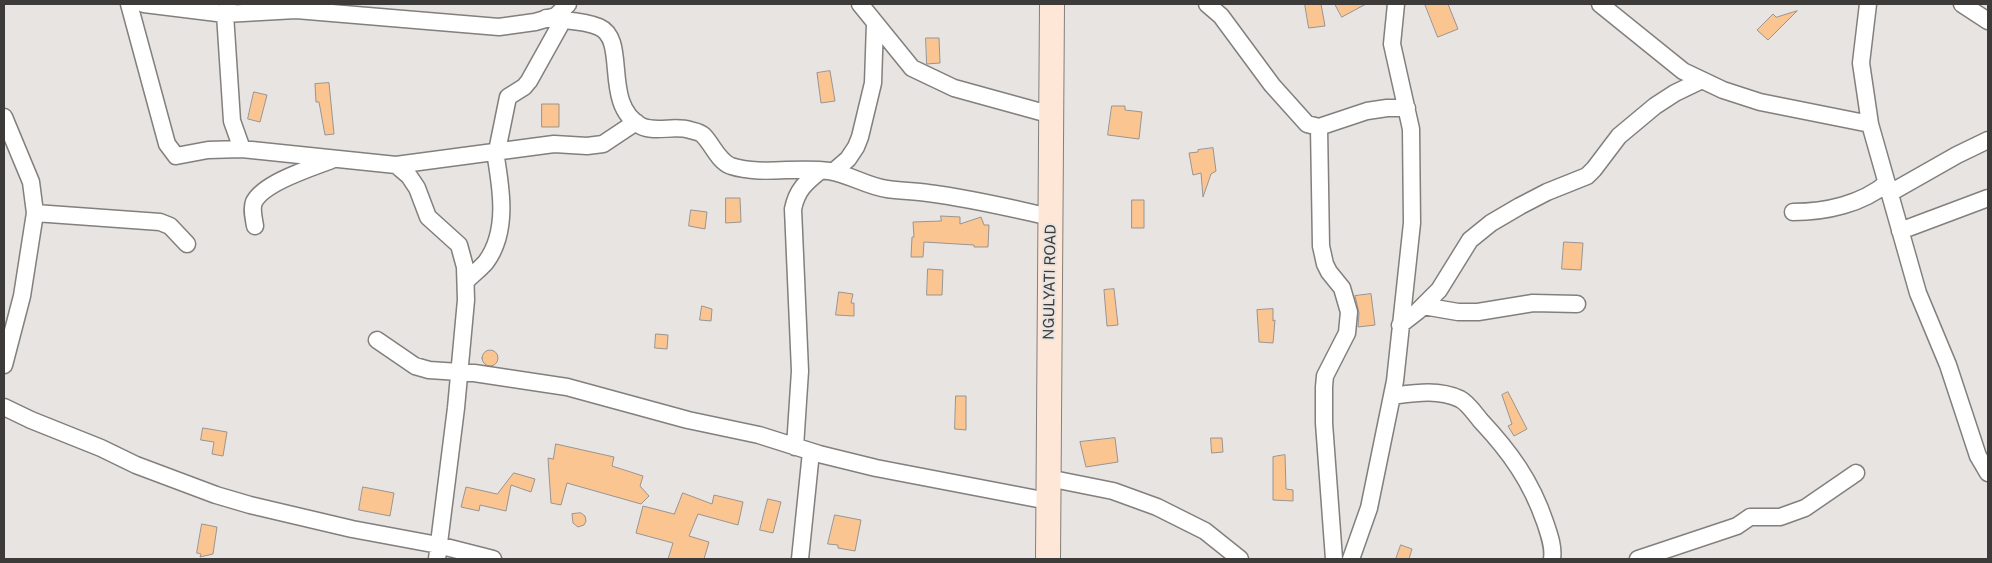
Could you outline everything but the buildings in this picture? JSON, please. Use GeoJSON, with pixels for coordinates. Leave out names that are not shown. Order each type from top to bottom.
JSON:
{"type":"FeatureCollection","features":[{"type":"Feature","properties":{"kind":"main road","name":"NGULYATI ROAD"},"geometry":{"type":"LineString","coordinates":[[1048,559],[1052,4]]}},
{"type":"Feature","properties":{"kind":"street"},"geometry":{"type":"LineString","coordinates":[[130,4],[167,144],[176,156],[208,150],[242,149],[396,165],[554,144],[587,146],[604,144],[636,122]]}},
{"type":"Feature","properties":{"kind":"street"},"geometry":{"type":"LineString","coordinates":[[144,4],[227,9],[296,10],[499,26],[554,19],[590,24],[607,32],[612,42],[616,86],[622,105],[630,117],[642,127],[687,129],[702,134],[729,166],[750,170],[827,171],[887,189],[928,192],[1051,216]]}},
{"type":"Feature","properties":{"kind":"street"},"geometry":{"type":"LineString","coordinates":[[466,281],[485,263],[495,246],[500,229],[501,203],[496,151],[508,97],[524,87],[529,81],[554,19],[568,4]]}},
{"type":"Feature","properties":{"kind":"street"},"geometry":{"type":"LineString","coordinates":[[1207,4],[1221,16],[1272,84],[1307,124],[1319,127],[1368,111],[1387,108],[1407,108]]}},
{"type":"Feature","properties":{"kind":"street"},"geometry":{"type":"LineString","coordinates":[[1351,559],[1369,508],[1392,396],[1412,222],[1412,129],[1392,44],[1396,4]]}},
{"type":"Feature","properties":{"kind":"street"},"geometry":{"type":"LineString","coordinates":[[1600,4],[1683,71],[1723,90],[1760,102],[1870,124]]}},
{"type":"Feature","properties":{"kind":"street"},"geometry":{"type":"LineString","coordinates":[[1868,4],[1861,63],[1870,124],[1918,293],[1948,365],[1978,456],[1988,473]]}},
{"type":"Feature","properties":{"kind":"street"},"geometry":{"type":"LineString","coordinates":[[1962,4],[1988,21]]}},
{"type":"Feature","properties":{"kind":"street"},"geometry":{"type":"LineString","coordinates":[[862,5],[912,68],[954,88],[1052,115]]}},
{"type":"Feature","properties":{"kind":"street"},"geometry":{"type":"LineString","coordinates":[[227,9],[232,121],[242,149]]}},
{"type":"Feature","properties":{"kind":"street"},"geometry":{"type":"LineString","coordinates":[[800,559],[803,449],[793,209],[796,195],[806,182],[848,159],[856,147],[873,83],[875,23]]}},
{"type":"Feature","properties":{"kind":"street"},"geometry":{"type":"LineString","coordinates":[[1400,325],[1439,290],[1470,240],[1491,223],[1520,206],[1547,192],[1587,176],[1619,136],[1655,106],[1675,93],[1702,80]]}},
{"type":"Feature","properties":{"kind":"street"},"geometry":{"type":"LineString","coordinates":[[4,117],[31,182],[35,213],[22,296],[4,365]]}},
{"type":"Feature","properties":{"kind":"street"},"geometry":{"type":"LineString","coordinates":[[1319,127],[1321,246],[1325,264],[1342,288],[1349,312],[1347,333],[1325,376],[1324,387],[1324,423],[1334,559]]}},
{"type":"Feature","properties":{"kind":"street"},"geometry":{"type":"LineString","coordinates":[[1794,212],[1808,212],[1852,203],[1889,188],[1988,140]]}},
{"type":"Feature","properties":{"kind":"street"},"geometry":{"type":"LineString","coordinates":[[255,226],[254,202],[269,187],[292,175],[336,159]]}},
{"type":"Feature","properties":{"kind":"street"},"geometry":{"type":"LineString","coordinates":[[396,165],[417,188],[428,217],[440,230],[454,239],[459,245],[465,267],[466,300],[438,552]]}},
{"type":"Feature","properties":{"kind":"street"},"geometry":{"type":"LineString","coordinates":[[1900,231],[1988,198]]}},
{"type":"Feature","properties":{"kind":"street"},"geometry":{"type":"LineString","coordinates":[[35,213],[160,222],[170,226],[187,244]]}},
{"type":"Feature","properties":{"kind":"street"},"geometry":{"type":"LineString","coordinates":[[1423,306],[1458,312],[1478,312],[1533,303],[1577,304]]}},
{"type":"Feature","properties":{"kind":"street"},"geometry":{"type":"LineString","coordinates":[[377,340],[415,366],[429,370],[498,376],[567,388],[679,417],[759,435],[803,449],[876,468],[1048,501]]}},
{"type":"Feature","properties":{"kind":"street"},"geometry":{"type":"LineString","coordinates":[[1392,396],[1418,392],[1444,394],[1462,400],[1505,446],[1537,498],[1549,533],[1553,553],[1552,559]]}},
{"type":"Feature","properties":{"kind":"street"},"geometry":{"type":"LineString","coordinates":[[4,406],[31,420],[136,465],[216,495],[438,552],[493,559]]}},
{"type":"Feature","properties":{"kind":"street"},"geometry":{"type":"LineString","coordinates":[[1638,559],[1737,526],[1750,517],[1780,517],[1806,508],[1856,473]]}},
{"type":"Feature","properties":{"kind":"street"},"geometry":{"type":"LineString","coordinates":[[1048,478],[1113,491],[1157,507],[1205,531],[1240,559]]}}]}
